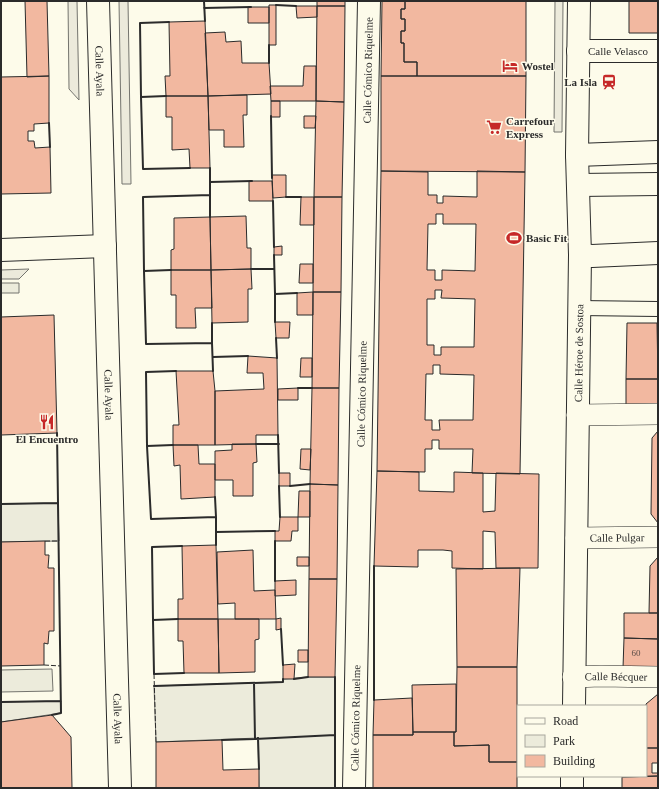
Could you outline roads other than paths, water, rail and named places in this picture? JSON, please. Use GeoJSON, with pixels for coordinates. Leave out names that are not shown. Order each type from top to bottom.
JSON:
{"type":"FeatureCollection","features":[{"type":"Feature","properties":{"kind":"main road","name":"Calle Ayala"},"geometry":{"type":"LineString","coordinates":[[98,1],[120,788]]}},
{"type":"Feature","properties":{"kind":"main road","name":"Calle Cómico Riquelme"},"geometry":{"type":"LineString","coordinates":[[354,788],[369,1]]}},
{"type":"Feature","properties":{"kind":"main road","name":"Calle Héroe de Sostoa"},"geometry":{"type":"LineString","coordinates":[[574,705],[573,677],[580,255],[577,155],[579,1]]}},
{"type":"Feature","properties":{"kind":"main road","name":"Calle Velasco"},"geometry":{"type":"LineString","coordinates":[[578,51],[658,51]]}},
{"type":"Feature","properties":{"kind":"main road"},"geometry":{"type":"LineString","coordinates":[[577,155],[658,152]]}},
{"type":"Feature","properties":{"kind":"main road"},"geometry":{"type":"LineString","coordinates":[[578,185],[658,184]]}},
{"type":"Feature","properties":{"kind":"main road"},"geometry":{"type":"LineString","coordinates":[[1,250],[105,246]]}},
{"type":"Feature","properties":{"kind":"main road"},"geometry":{"type":"LineString","coordinates":[[580,255],[592,256],[658,253]]}},
{"type":"Feature","properties":{"kind":"main road"},"geometry":{"type":"LineString","coordinates":[[572,777],[572,788]]}},
{"type":"Feature","properties":{"kind":"street"},"geometry":{"type":"LineString","coordinates":[[577,415],[658,414]]}},
{"type":"Feature","properties":{"kind":"street","name":"Calle Pulgar"},"geometry":{"type":"LineString","coordinates":[[576,538],[658,538]]}},
{"type":"Feature","properties":{"kind":"street","name":"Calle Bécquer"},"geometry":{"type":"LineString","coordinates":[[573,677],[658,677]]}},
{"type":"Feature","properties":{"kind":"lane"},"geometry":{"type":"LineString","coordinates":[[579,308],[658,309]]}},
{"type":"Feature","properties":{"kind":"place","name":"Wostel"},"geometry":{"type":"Point","coordinates":[510,66]}},
{"type":"Feature","properties":{"kind":"place","name":"La Isla"},"geometry":{"type":"Point","coordinates":[609,82]}},
{"type":"Feature","properties":{"kind":"place","name":"Carrefour Express"},"geometry":{"type":"Point","coordinates":[494,127]}},
{"type":"Feature","properties":{"kind":"place","name":"Basic Fit"},"geometry":{"type":"Point","coordinates":[514,238]}},
{"type":"Feature","properties":{"kind":"place","name":"El Encuentro"},"geometry":{"type":"Point","coordinates":[47,422]}}]}
